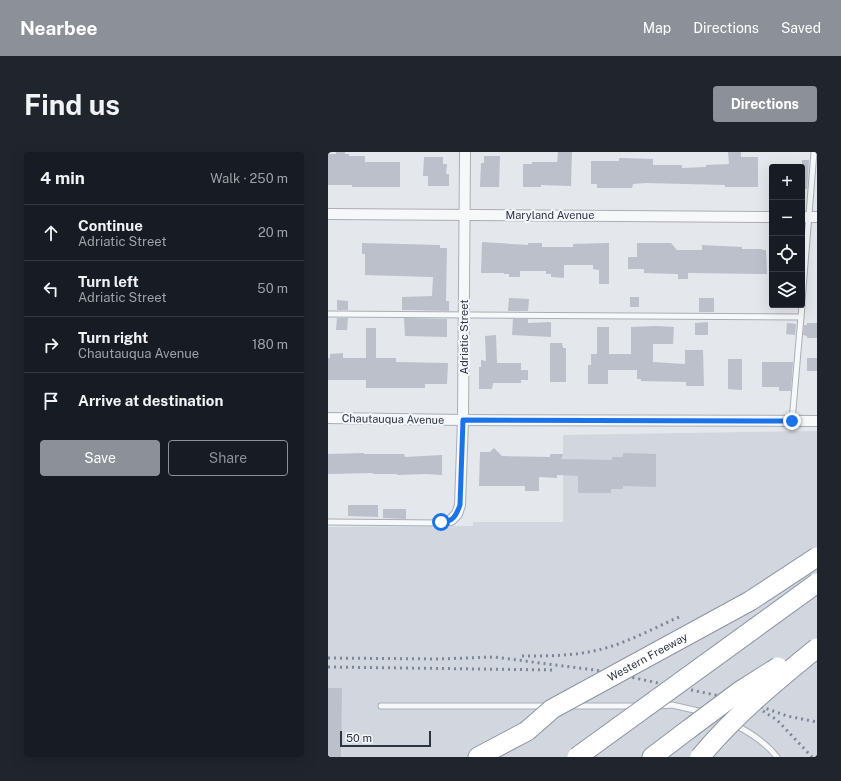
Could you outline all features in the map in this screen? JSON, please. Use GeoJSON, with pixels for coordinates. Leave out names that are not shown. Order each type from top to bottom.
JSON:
{"type":"FeatureCollection","features":[{"type":"Feature","properties":{"kind":"highway","name":"Western Freeway"},"geometry":{"type":"LineString","coordinates":[[478,757],[528,731],[552,709],[750,601],[817,557]]}},
{"type":"Feature","properties":{"kind":"highway"},"geometry":{"type":"LineString","coordinates":[[577,757],[817,583]]}},
{"type":"Feature","properties":{"kind":"highway"},"geometry":{"type":"LineString","coordinates":[[652,757],[740,691],[817,642]]}},
{"type":"Feature","properties":{"kind":"highway"},"geometry":{"type":"LineString","coordinates":[[700,757],[760,694],[817,648]]}},
{"type":"Feature","properties":{"kind":"street","name":"Adriatic Street"},"geometry":{"type":"LineString","coordinates":[[452,520],[457,514],[460,505],[463,420],[465,152]]}},
{"type":"Feature","properties":{"kind":"street","name":"Maryland Avenue"},"geometry":{"type":"LineString","coordinates":[[328,214],[769,217]]}},
{"type":"Feature","properties":{"kind":"street","name":"Chautauqua Avenue"},"geometry":{"type":"LineString","coordinates":[[328,418],[817,421]]}},
{"type":"Feature","properties":{"kind":"lane"},"geometry":{"type":"LineString","coordinates":[[804,272],[814,152]]}},
{"type":"Feature","properties":{"kind":"lane"},"geometry":{"type":"LineString","coordinates":[[792,421],[802,308]]}},
{"type":"Feature","properties":{"kind":"lane"},"geometry":{"type":"LineString","coordinates":[[328,314],[801,317]]}},
{"type":"Feature","properties":{"kind":"lane"},"geometry":{"type":"LineString","coordinates":[[328,522],[448,522],[452,520]]}},
{"type":"Feature","properties":{"kind":"lane"},"geometry":{"type":"LineString","coordinates":[[381,706],[672,705],[693,709],[719,717]]}},
{"type":"Feature","properties":{"kind":"lane"},"geometry":{"type":"LineString","coordinates":[[725,720],[748,731],[771,748],[777,757]]}},
{"type":"Feature","properties":{"kind":"shaded area"},"geometry":{"type":"Polygon","coordinates":[[[817,431],[817,757],[328,757],[328,527],[473,526],[473,522],[563,522],[563,435],[817,431]]]}},
{"type":"Feature","properties":{"kind":"building"},"geometry":{"type":"Polygon","coordinates":[[[336,152],[345,152],[345,154],[349,154],[349,156],[365,156],[365,162],[400,162],[400,187],[352,187],[352,185],[328,185],[328,154],[336,154],[336,152]]]}},
{"type":"Feature","properties":{"kind":"building"},"geometry":{"type":"Polygon","coordinates":[[[558,152],[572,152],[571,186],[541,185],[541,187],[523,187],[523,164],[532,164],[532,162],[557,162],[558,152]]]}},
{"type":"Feature","properties":{"kind":"building"},"geometry":{"type":"Polygon","coordinates":[[[728,152],[741,152],[741,157],[758,157],[758,187],[646,183],[633,184],[632,188],[597,188],[597,184],[591,184],[591,161],[619,161],[619,158],[653,159],[653,165],[682,165],[682,168],[706,167],[706,165],[729,164],[728,152]]]}},
{"type":"Feature","properties":{"kind":"building"},"geometry":{"type":"Polygon","coordinates":[[[484,156],[500,156],[499,187],[480,187],[481,163],[484,163],[484,156]]]}},
{"type":"Feature","properties":{"kind":"building"},"geometry":{"type":"Polygon","coordinates":[[[424,157],[443,157],[443,164],[447,164],[446,174],[449,174],[449,186],[428,186],[428,176],[423,176],[424,157]]]}},
{"type":"Feature","properties":{"kind":"building"},"geometry":{"type":"Polygon","coordinates":[[[802,160],[809,160],[807,189],[805,189],[805,164],[802,164],[802,160]]]}},
{"type":"Feature","properties":{"kind":"building"},"geometry":{"type":"Polygon","coordinates":[[[482,242],[528,245],[528,243],[542,243],[542,247],[573,247],[573,244],[609,243],[609,284],[599,284],[599,270],[593,269],[593,265],[564,265],[564,278],[551,277],[551,274],[546,274],[546,271],[520,271],[520,277],[509,277],[509,274],[504,273],[481,273],[482,242]]]}},
{"type":"Feature","properties":{"kind":"building"},"geometry":{"type":"Polygon","coordinates":[[[362,243],[440,245],[440,248],[447,248],[446,301],[449,301],[449,311],[402,310],[402,297],[432,296],[433,277],[365,275],[365,254],[362,254],[362,243]]]}},
{"type":"Feature","properties":{"kind":"building"},"geometry":{"type":"Polygon","coordinates":[[[637,243],[671,243],[677,250],[702,250],[702,245],[742,247],[742,249],[762,249],[766,250],[767,274],[688,273],[688,279],[678,279],[678,274],[644,273],[644,269],[628,269],[628,257],[637,257],[637,243]]]}},
{"type":"Feature","properties":{"kind":"building"},"geometry":{"type":"Polygon","coordinates":[[[630,297],[639,297],[639,307],[630,307],[630,297]]]}},
{"type":"Feature","properties":{"kind":"building"},"geometry":{"type":"Polygon","coordinates":[[[509,298],[529,299],[528,311],[508,311],[509,298]]]}},
{"type":"Feature","properties":{"kind":"building"},"geometry":{"type":"Polygon","coordinates":[[[699,298],[714,298],[714,312],[699,312],[699,298]]]}},
{"type":"Feature","properties":{"kind":"building"},"geometry":{"type":"Polygon","coordinates":[[[337,300],[348,301],[348,310],[337,310],[337,300]]]}},
{"type":"Feature","properties":{"kind":"building"},"geometry":{"type":"Polygon","coordinates":[[[337,318],[348,318],[347,330],[336,330],[337,318]]]}},
{"type":"Feature","properties":{"kind":"building"},"geometry":{"type":"Polygon","coordinates":[[[404,318],[447,319],[447,337],[405,336],[404,318]]]}},
{"type":"Feature","properties":{"kind":"building"},"geometry":{"type":"Polygon","coordinates":[[[513,319],[528,319],[528,323],[551,322],[551,337],[512,335],[513,319]]]}},
{"type":"Feature","properties":{"kind":"building"},"geometry":{"type":"Polygon","coordinates":[[[708,322],[708,335],[695,335],[695,323],[708,322]]]}},
{"type":"Feature","properties":{"kind":"building"},"geometry":{"type":"Polygon","coordinates":[[[787,323],[796,324],[795,335],[786,334],[787,323]]]}},
{"type":"Feature","properties":{"kind":"building"},"geometry":{"type":"Polygon","coordinates":[[[807,323],[817,323],[817,338],[807,338],[807,336],[803,335],[804,325],[807,325],[807,323]]]}},
{"type":"Feature","properties":{"kind":"building"},"geometry":{"type":"Polygon","coordinates":[[[597,327],[609,327],[609,354],[631,354],[631,327],[674,327],[673,344],[653,344],[653,362],[685,364],[685,350],[703,350],[704,386],[686,386],[686,382],[641,381],[641,379],[637,379],[637,370],[608,370],[608,384],[588,384],[588,365],[591,365],[591,354],[597,354],[597,327]]]}},
{"type":"Feature","properties":{"kind":"building"},"geometry":{"type":"Polygon","coordinates":[[[366,328],[376,328],[376,358],[396,358],[396,362],[448,363],[447,384],[425,384],[425,388],[366,388],[366,380],[328,380],[328,358],[330,358],[330,354],[343,353],[343,358],[366,358],[366,328]]]}},
{"type":"Feature","properties":{"kind":"building"},"geometry":{"type":"Polygon","coordinates":[[[496,335],[497,363],[521,363],[521,370],[528,370],[528,380],[521,380],[521,383],[493,383],[492,389],[479,389],[479,367],[481,367],[481,360],[486,361],[485,336],[496,335]]]}},
{"type":"Feature","properties":{"kind":"building"},"geometry":{"type":"Polygon","coordinates":[[[550,343],[562,343],[563,348],[566,348],[566,382],[550,382],[550,343]]]}},
{"type":"Feature","properties":{"kind":"building"},"geometry":{"type":"Polygon","coordinates":[[[807,358],[817,358],[817,371],[807,371],[807,358]]]}},
{"type":"Feature","properties":{"kind":"building"},"geometry":{"type":"Polygon","coordinates":[[[728,359],[742,359],[742,390],[728,389],[728,359]]]}},
{"type":"Feature","properties":{"kind":"building"},"geometry":{"type":"Polygon","coordinates":[[[762,362],[793,362],[791,391],[779,391],[779,387],[762,387],[762,362]]]}},
{"type":"Feature","properties":{"kind":"building"},"geometry":{"type":"Polygon","coordinates":[[[494,448],[502,456],[550,457],[550,454],[563,454],[562,459],[612,460],[612,457],[623,457],[623,453],[656,454],[656,487],[623,486],[623,489],[611,489],[611,493],[578,493],[578,476],[557,475],[557,478],[539,477],[539,491],[525,491],[525,486],[479,486],[480,452],[490,452],[494,448]]]}},
{"type":"Feature","properties":{"kind":"building"},"geometry":{"type":"Polygon","coordinates":[[[328,454],[404,454],[405,457],[442,455],[442,475],[397,475],[373,473],[328,474],[328,454]]]}},
{"type":"Feature","properties":{"kind":"building"},"geometry":{"type":"Polygon","coordinates":[[[348,505],[378,505],[378,517],[348,516],[348,505]]]}},
{"type":"Feature","properties":{"kind":"building"},"geometry":{"type":"Polygon","coordinates":[[[383,509],[406,509],[406,519],[383,518],[383,509]]]}},
{"type":"Feature","properties":{"kind":"building"},"geometry":{"type":"Polygon","coordinates":[[[328,688],[342,688],[341,757],[328,757],[328,688]]]}},
{"type":"Feature","properties":{"kind":"railway"},"geometry":{"type":"LineString","coordinates":[[522,656],[552,656],[602,649],[632,639],[679,617]]}},
{"type":"Feature","properties":{"kind":"railway"},"geometry":{"type":"LineString","coordinates":[[328,658],[438,659],[494,657],[602,671],[748,702],[787,716],[817,722]]}},
{"type":"Feature","properties":{"kind":"railway"},"geometry":{"type":"LineString","coordinates":[[328,667],[556,670]]}},
{"type":"Feature","properties":{"kind":"railway"},"geometry":{"type":"LineString","coordinates":[[763,711],[777,720],[812,757]]}},
{"type":"Feature","properties":{"kind":"route"},"geometry":{"type":"LineString","coordinates":[[441,522],[448,522],[452,520],[457,514],[460,505],[463,420],[792,421]]}}]}
